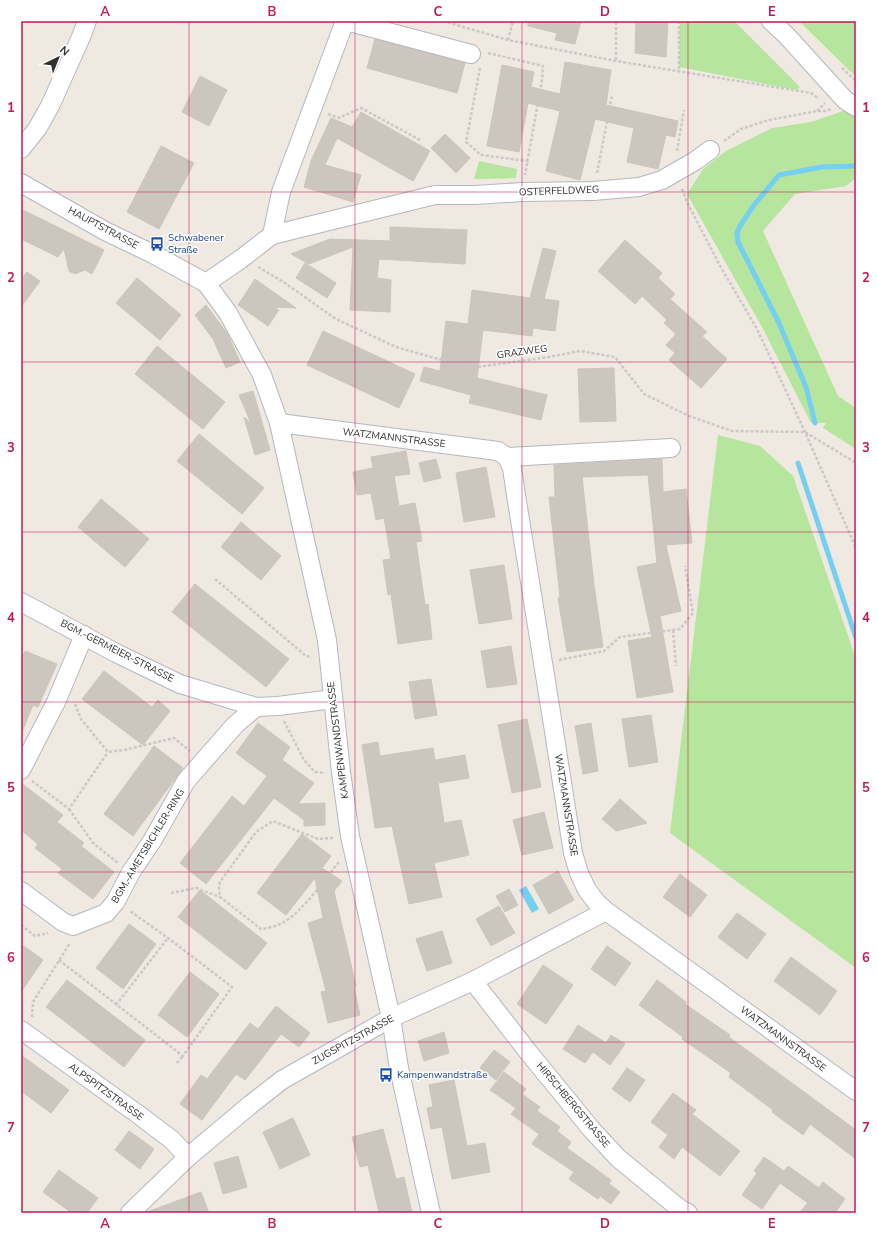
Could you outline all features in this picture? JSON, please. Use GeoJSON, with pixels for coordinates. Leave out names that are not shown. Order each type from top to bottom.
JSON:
{"type":"FeatureCollection","features":[{"type":"Feature","properties":{"kind":"street"},"geometry":{"type":"LineString","coordinates":[[21,149],[37,130],[50,106],[87,21]]}},
{"type":"Feature","properties":{"kind":"street"},"geometry":{"type":"LineString","coordinates":[[206,282],[272,234],[281,192],[346,21],[476,61]]}},
{"type":"Feature","properties":{"kind":"street"},"geometry":{"type":"LineString","coordinates":[[771,21],[787,36],[845,100],[856,107]]}},
{"type":"Feature","properties":{"kind":"street","name":"OSTERFELDWEG"},"geometry":{"type":"LineString","coordinates":[[272,234],[435,195],[593,191],[639,187],[662,180],[695,161],[710,150]]}},
{"type":"Feature","properties":{"kind":"street","name":"HAUPTSTRASSE"},"geometry":{"type":"LineString","coordinates":[[21,183],[105,231],[206,282]]}},
{"type":"Feature","properties":{"kind":"street","name":"KAMPENWANDSTRASSE"},"geometry":{"type":"LineString","coordinates":[[206,282],[228,313],[262,375],[279,423],[327,640],[341,772],[351,841],[391,1018],[400,1068],[431,1213]]}},
{"type":"Feature","properties":{"kind":"street","name":"WATZMANNSTRASSE"},"geometry":{"type":"LineString","coordinates":[[279,423],[498,451],[507,457],[512,468],[573,853],[579,873],[587,890],[597,903],[606,911],[856,1091]]}},
{"type":"Feature","properties":{"kind":"street","name":"WATZMANNSTRASSE"},"geometry":{"type":"LineString","coordinates":[[507,457],[671,448]]}},
{"type":"Feature","properties":{"kind":"street","name":"BGM.-GERMEIER-STRASSE"},"geometry":{"type":"LineString","coordinates":[[21,602],[116,653],[180,684],[256,707],[278,706],[333,699]]}},
{"type":"Feature","properties":{"kind":"street"},"geometry":{"type":"LineString","coordinates":[[24,774],[84,635]]}},
{"type":"Feature","properties":{"kind":"street","name":"BGM.-AMETSBICHLER-RING"},"geometry":{"type":"LineString","coordinates":[[21,891],[63,922],[73,926],[106,913],[116,901],[131,872],[152,840],[186,781],[235,725],[256,707]]}},
{"type":"Feature","properties":{"kind":"street","name":"ZUGSPITZSTRASSE"},"geometry":{"type":"LineString","coordinates":[[130,1213],[188,1156],[282,1080],[391,1018],[473,981],[606,911]]}},
{"type":"Feature","properties":{"kind":"street","name":"HIRSCHBERGSTRASSE"},"geometry":{"type":"LineString","coordinates":[[473,981],[592,1130],[618,1158],[680,1209],[688,1213]]}},
{"type":"Feature","properties":{"kind":"street","name":"ALPSPITZSTRASSE"},"geometry":{"type":"LineString","coordinates":[[26,1026],[172,1140],[188,1156]]}},
{"type":"Feature","properties":{"kind":"path"},"geometry":{"type":"LineString","coordinates":[[443,21],[508,40],[811,93],[824,104]]}},
{"type":"Feature","properties":{"kind":"path"},"geometry":{"type":"LineString","coordinates":[[508,40],[513,21]]}},
{"type":"Feature","properties":{"kind":"path"},"geometry":{"type":"LineString","coordinates":[[616,21],[616,60]]}},
{"type":"Feature","properties":{"kind":"path"},"geometry":{"type":"LineString","coordinates":[[679,21],[679,71]]}},
{"type":"Feature","properties":{"kind":"path"},"geometry":{"type":"LineString","coordinates":[[522,192],[528,161],[542,80],[543,66],[489,52],[476,61],[466,142],[481,155],[528,161]]}},
{"type":"Feature","properties":{"kind":"path"},"geometry":{"type":"LineString","coordinates":[[593,191],[612,95]]}},
{"type":"Feature","properties":{"kind":"path"},"geometry":{"type":"LineString","coordinates":[[710,150],[741,129],[769,120],[817,111],[828,101]]}},
{"type":"Feature","properties":{"kind":"path"},"geometry":{"type":"LineString","coordinates":[[327,114],[339,118],[361,108],[420,140]]}},
{"type":"Feature","properties":{"kind":"path"},"geometry":{"type":"LineString","coordinates":[[684,110],[674,172],[688,204],[719,264],[757,329],[805,432],[856,548]]}},
{"type":"Feature","properties":{"kind":"path","name":"GRAZWEG"},"geometry":{"type":"LineString","coordinates":[[241,258],[282,281],[336,319],[396,347],[470,368],[580,351],[615,357],[644,394],[689,416],[732,431],[805,432]]}},
{"type":"Feature","properties":{"kind":"path"},"geometry":{"type":"LineString","coordinates":[[805,432],[856,463]]}},
{"type":"Feature","properties":{"kind":"path"},"geometry":{"type":"LineString","coordinates":[[559,660],[604,651],[620,637],[680,629],[693,613],[685,566]]}},
{"type":"Feature","properties":{"kind":"path"},"geometry":{"type":"LineString","coordinates":[[215,579],[306,656],[314,657]]}},
{"type":"Feature","properties":{"kind":"path"},"geometry":{"type":"LineString","coordinates":[[672,630],[676,666]]}},
{"type":"Feature","properties":{"kind":"path"},"geometry":{"type":"LineString","coordinates":[[66,679],[81,719],[108,752]]}},
{"type":"Feature","properties":{"kind":"path"},"geometry":{"type":"LineString","coordinates":[[278,706],[286,726],[304,760],[315,772],[341,772]]}},
{"type":"Feature","properties":{"kind":"path"},"geometry":{"type":"LineString","coordinates":[[69,809],[108,752],[124,750],[174,738],[204,761]]}},
{"type":"Feature","properties":{"kind":"path"},"geometry":{"type":"LineString","coordinates":[[24,774],[69,809],[92,844],[131,872]]}},
{"type":"Feature","properties":{"kind":"path"},"geometry":{"type":"LineString","coordinates":[[220,897],[220,882],[256,832],[274,821],[318,839],[351,841]]}},
{"type":"Feature","properties":{"kind":"path"},"geometry":{"type":"LineString","coordinates":[[171,894],[196,888],[220,897],[260,929],[272,927],[284,922],[300,909],[351,841]]}},
{"type":"Feature","properties":{"kind":"path"},"geometry":{"type":"LineString","coordinates":[[116,901],[168,938],[232,987],[177,1063]]}},
{"type":"Feature","properties":{"kind":"path"},"geometry":{"type":"LineString","coordinates":[[26,1026],[33,1002],[83,922]]}},
{"type":"Feature","properties":{"kind":"path"},"geometry":{"type":"LineString","coordinates":[[116,1005],[168,938]]}},
{"type":"Feature","properties":{"kind":"path"},"geometry":{"type":"LineString","coordinates":[[60,960],[183,1056]]}},
{"type":"Feature","properties":{"kind":"green space"},"geometry":{"type":"Polygon","coordinates":[[[680,21],[734,21],[800,87],[797,90],[679,67],[680,21]]]}},
{"type":"Feature","properties":{"kind":"green space"},"geometry":{"type":"Polygon","coordinates":[[[799,21],[856,21],[856,77],[799,21]]]}},
{"type":"Feature","properties":{"kind":"green space"},"geometry":{"type":"Polygon","coordinates":[[[856,92],[856,178],[846,186],[795,194],[763,231],[838,396],[856,408],[856,449],[823,428],[826,423],[811,423],[762,327],[687,194],[703,169],[726,151],[772,128],[811,122],[846,110],[856,92]]]}},
{"type":"Feature","properties":{"kind":"green space"},"geometry":{"type":"Polygon","coordinates":[[[479,161],[517,169],[516,178],[474,179],[479,161]]]}},
{"type":"Feature","properties":{"kind":"green space"},"geometry":{"type":"Polygon","coordinates":[[[718,435],[760,446],[793,476],[856,659],[856,968],[670,833],[718,435]]]}},
{"type":"Feature","properties":{"kind":"water"},"geometry":{"type":"Polygon","coordinates":[[[526,886],[539,909],[532,913],[519,890],[526,886]]]}},
{"type":"Feature","properties":{"kind":"building"},"geometry":{"type":"Polygon","coordinates":[[[528,21],[581,21],[575,44],[555,40],[557,33],[528,26],[528,21]]]}},
{"type":"Feature","properties":{"kind":"building"},"geometry":{"type":"Polygon","coordinates":[[[636,21],[668,21],[666,57],[635,53],[636,21]]]}},
{"type":"Feature","properties":{"kind":"building"},"geometry":{"type":"Polygon","coordinates":[[[375,39],[465,63],[457,93],[367,68],[375,39]]]}},
{"type":"Feature","properties":{"kind":"building"},"geometry":{"type":"Polygon","coordinates":[[[565,62],[611,70],[606,105],[678,121],[675,137],[666,135],[658,169],[627,162],[634,128],[595,119],[580,180],[546,171],[560,111],[528,103],[519,152],[487,146],[502,65],[534,72],[531,87],[560,94],[565,62]]]}},
{"type":"Feature","properties":{"kind":"building"},"geometry":{"type":"Polygon","coordinates":[[[200,76],[227,90],[209,126],[182,112],[200,76]]]}},
{"type":"Feature","properties":{"kind":"building"},"geometry":{"type":"Polygon","coordinates":[[[361,112],[430,151],[413,181],[337,138],[325,165],[361,175],[353,202],[304,187],[311,161],[331,118],[352,127],[361,112]]]}},
{"type":"Feature","properties":{"kind":"building"},"geometry":{"type":"Polygon","coordinates":[[[445,134],[470,158],[456,173],[431,148],[445,134]]]}},
{"type":"Feature","properties":{"kind":"building"},"geometry":{"type":"Polygon","coordinates":[[[161,146],[194,163],[159,229],[127,212],[161,146]]]}},
{"type":"Feature","properties":{"kind":"building"},"geometry":{"type":"Polygon","coordinates":[[[21,209],[104,250],[92,274],[85,270],[75,274],[69,271],[64,249],[58,257],[21,239],[21,209]]]}},
{"type":"Feature","properties":{"kind":"building"},"geometry":{"type":"Polygon","coordinates":[[[390,227],[467,230],[465,264],[379,259],[377,278],[391,280],[390,312],[350,310],[353,247],[309,264],[291,254],[330,239],[390,241],[390,227]]]}},
{"type":"Feature","properties":{"kind":"building"},"geometry":{"type":"Polygon","coordinates":[[[625,240],[662,273],[658,278],[675,294],[670,299],[707,332],[702,336],[727,359],[701,388],[669,360],[675,353],[666,345],[676,334],[664,323],[667,320],[642,296],[635,304],[598,271],[625,240]]]}},
{"type":"Feature","properties":{"kind":"building"},"geometry":{"type":"Polygon","coordinates":[[[543,248],[556,251],[544,299],[559,301],[555,331],[533,328],[532,336],[483,330],[477,378],[547,395],[541,420],[469,403],[471,395],[420,381],[424,367],[440,371],[446,321],[468,324],[472,290],[530,298],[543,248]]]}},
{"type":"Feature","properties":{"kind":"building"},"geometry":{"type":"Polygon","coordinates":[[[305,263],[336,283],[327,298],[296,278],[305,263]]]}},
{"type":"Feature","properties":{"kind":"building"},"geometry":{"type":"Polygon","coordinates":[[[27,272],[40,281],[21,307],[21,280],[27,272]]]}},
{"type":"Feature","properties":{"kind":"building"},"geometry":{"type":"Polygon","coordinates":[[[137,278],[181,315],[160,340],[116,303],[137,278]]]}},
{"type":"Feature","properties":{"kind":"building"},"geometry":{"type":"Polygon","coordinates":[[[255,279],[296,308],[273,307],[279,310],[268,326],[238,305],[255,279]]]}},
{"type":"Feature","properties":{"kind":"building"},"geometry":{"type":"Polygon","coordinates":[[[206,305],[227,333],[240,362],[226,368],[213,339],[195,315],[206,305]]]}},
{"type":"Feature","properties":{"kind":"building"},"geometry":{"type":"Polygon","coordinates":[[[323,331],[415,374],[399,408],[307,365],[323,331]]]}},
{"type":"Feature","properties":{"kind":"building"},"geometry":{"type":"Polygon","coordinates":[[[157,346],[225,402],[203,429],[135,374],[157,346]]]}},
{"type":"Feature","properties":{"kind":"building"},"geometry":{"type":"Polygon","coordinates":[[[614,368],[616,421],[580,422],[578,369],[614,368]]]}},
{"type":"Feature","properties":{"kind":"building"},"geometry":{"type":"Polygon","coordinates":[[[253,391],[270,450],[255,455],[244,417],[251,423],[239,395],[253,391]]]}},
{"type":"Feature","properties":{"kind":"building"},"geometry":{"type":"Polygon","coordinates":[[[199,434],[264,488],[242,514],[177,461],[199,434]]]}},
{"type":"Feature","properties":{"kind":"building"},"geometry":{"type":"Polygon","coordinates":[[[406,451],[410,474],[394,476],[399,506],[415,503],[422,541],[416,542],[425,605],[428,604],[432,639],[398,644],[391,594],[388,595],[383,560],[391,559],[384,518],[376,520],[371,493],[357,495],[353,472],[373,468],[371,457],[406,451]]]}},
{"type":"Feature","properties":{"kind":"building"},"geometry":{"type":"Polygon","coordinates":[[[436,459],[441,478],[424,482],[419,463],[436,459]]]}},
{"type":"Feature","properties":{"kind":"building"},"geometry":{"type":"Polygon","coordinates":[[[662,459],[663,492],[686,489],[692,543],[666,545],[681,611],[660,616],[673,692],[637,698],[628,641],[652,637],[637,567],[657,563],[648,475],[582,477],[594,585],[603,647],[567,652],[558,598],[560,597],[549,497],[555,497],[554,465],[662,459]]]}},
{"type":"Feature","properties":{"kind":"building"},"geometry":{"type":"Polygon","coordinates":[[[486,467],[495,517],[464,522],[456,473],[486,467]]]}},
{"type":"Feature","properties":{"kind":"building"},"geometry":{"type":"Polygon","coordinates":[[[101,499],[149,539],[125,567],[78,527],[101,499]]]}},
{"type":"Feature","properties":{"kind":"building"},"geometry":{"type":"Polygon","coordinates":[[[241,522],[281,556],[261,580],[221,547],[241,522]]]}},
{"type":"Feature","properties":{"kind":"building"},"geometry":{"type":"Polygon","coordinates":[[[504,565],[512,619],[479,624],[470,570],[504,565]]]}},
{"type":"Feature","properties":{"kind":"building"},"geometry":{"type":"Polygon","coordinates":[[[195,584],[289,659],[266,687],[172,612],[195,584]]]}},
{"type":"Feature","properties":{"kind":"building"},"geometry":{"type":"Polygon","coordinates":[[[511,646],[517,684],[487,688],[481,651],[511,646]]]}},
{"type":"Feature","properties":{"kind":"building"},"geometry":{"type":"Polygon","coordinates":[[[25,651],[57,664],[38,707],[33,705],[21,734],[21,659],[25,651]]]}},
{"type":"Feature","properties":{"kind":"building"},"geometry":{"type":"Polygon","coordinates":[[[104,671],[152,707],[158,700],[170,711],[143,745],[82,699],[104,671]]]}},
{"type":"Feature","properties":{"kind":"building"},"geometry":{"type":"Polygon","coordinates":[[[431,679],[437,715],[415,719],[409,682],[431,679]]]}},
{"type":"Feature","properties":{"kind":"building"},"geometry":{"type":"Polygon","coordinates":[[[651,715],[658,762],[629,767],[622,719],[651,715]]]}},
{"type":"Feature","properties":{"kind":"building"},"geometry":{"type":"Polygon","coordinates":[[[527,719],[541,787],[512,793],[498,725],[527,719]]]}},
{"type":"Feature","properties":{"kind":"building"},"geometry":{"type":"Polygon","coordinates":[[[258,723],[290,747],[282,760],[314,783],[298,804],[325,803],[325,825],[304,826],[304,820],[274,798],[206,884],[180,863],[232,796],[244,806],[267,776],[236,753],[258,723]]]}},
{"type":"Feature","properties":{"kind":"building"},"geometry":{"type":"Polygon","coordinates":[[[591,723],[598,771],[583,774],[575,726],[591,723]]]}},
{"type":"Feature","properties":{"kind":"building"},"geometry":{"type":"Polygon","coordinates":[[[378,742],[380,756],[433,748],[435,760],[465,755],[469,778],[438,783],[444,823],[461,820],[469,855],[434,863],[442,897],[409,904],[392,826],[375,828],[362,745],[378,742]]]}},
{"type":"Feature","properties":{"kind":"building"},"geometry":{"type":"Polygon","coordinates":[[[154,746],[183,768],[133,836],[104,814],[154,746]]]}},
{"type":"Feature","properties":{"kind":"building"},"geometry":{"type":"Polygon","coordinates":[[[21,783],[63,815],[57,822],[84,843],[81,846],[114,872],[93,899],[58,873],[62,869],[35,848],[38,844],[21,830],[21,783]]]}},
{"type":"Feature","properties":{"kind":"building"},"geometry":{"type":"Polygon","coordinates":[[[620,799],[647,823],[616,831],[602,819],[620,799]]]}},
{"type":"Feature","properties":{"kind":"building"},"geometry":{"type":"Polygon","coordinates":[[[544,812],[553,848],[522,855],[513,820],[544,812]]]}},
{"type":"Feature","properties":{"kind":"building"},"geometry":{"type":"Polygon","coordinates":[[[302,834],[331,856],[322,868],[342,881],[334,891],[356,986],[354,987],[360,1015],[328,1023],[321,992],[326,991],[308,923],[323,918],[315,878],[286,915],[257,893],[302,834]]]}},
{"type":"Feature","properties":{"kind":"building"},"geometry":{"type":"Polygon","coordinates":[[[558,871],[574,900],[549,914],[533,885],[558,871]]]}},
{"type":"Feature","properties":{"kind":"building"},"geometry":{"type":"Polygon","coordinates":[[[680,874],[707,895],[690,917],[663,897],[680,874]]]}},
{"type":"Feature","properties":{"kind":"building"},"geometry":{"type":"Polygon","coordinates":[[[509,889],[518,905],[505,912],[496,896],[509,889]]]}},
{"type":"Feature","properties":{"kind":"building"},"geometry":{"type":"Polygon","coordinates":[[[200,890],[267,943],[246,970],[178,917],[200,890]]]}},
{"type":"Feature","properties":{"kind":"building"},"geometry":{"type":"Polygon","coordinates":[[[499,906],[515,933],[491,946],[476,919],[499,906]]]}},
{"type":"Feature","properties":{"kind":"building"},"geometry":{"type":"Polygon","coordinates":[[[737,913],[766,934],[747,959],[718,937],[737,913]]]}},
{"type":"Feature","properties":{"kind":"building"},"geometry":{"type":"Polygon","coordinates":[[[129,924],[156,944],[123,989],[96,968],[129,924]]]}},
{"type":"Feature","properties":{"kind":"building"},"geometry":{"type":"Polygon","coordinates":[[[442,931],[452,963],[427,971],[416,939],[442,931]]]}},
{"type":"Feature","properties":{"kind":"building"},"geometry":{"type":"Polygon","coordinates":[[[21,944],[43,960],[21,992],[21,944]]]}},
{"type":"Feature","properties":{"kind":"building"},"geometry":{"type":"Polygon","coordinates":[[[607,946],[631,963],[615,986],[591,969],[607,946]]]}},
{"type":"Feature","properties":{"kind":"building"},"geometry":{"type":"Polygon","coordinates":[[[791,957],[837,991],[820,1015],[774,981],[791,957]]]}},
{"type":"Feature","properties":{"kind":"building"},"geometry":{"type":"Polygon","coordinates":[[[543,965],[573,985],[546,1024],[517,1004],[543,965]]]}},
{"type":"Feature","properties":{"kind":"building"},"geometry":{"type":"Polygon","coordinates":[[[190,972],[219,994],[187,1037],[158,1015],[190,972]]]}},
{"type":"Feature","properties":{"kind":"building"},"geometry":{"type":"Polygon","coordinates":[[[67,980],[145,1040],[124,1067],[46,1007],[67,980]]]}},
{"type":"Feature","properties":{"kind":"building"},"geometry":{"type":"Polygon","coordinates":[[[657,980],[686,1002],[685,1004],[730,1035],[729,1037],[856,1130],[856,1159],[810,1124],[803,1135],[729,1077],[731,1073],[682,1039],[683,1037],[639,1005],[657,980]]]}},
{"type":"Feature","properties":{"kind":"building"},"geometry":{"type":"Polygon","coordinates":[[[276,1006],[310,1033],[299,1047],[281,1034],[245,1080],[236,1074],[202,1120],[180,1104],[201,1075],[207,1079],[250,1023],[258,1029],[276,1006]]]}},
{"type":"Feature","properties":{"kind":"building"},"geometry":{"type":"Polygon","coordinates":[[[578,1025],[606,1043],[611,1035],[625,1044],[610,1065],[593,1052],[585,1063],[563,1049],[578,1025]]]}},
{"type":"Feature","properties":{"kind":"building"},"geometry":{"type":"Polygon","coordinates":[[[444,1032],[449,1053],[424,1061],[418,1041],[444,1032]]]}},
{"type":"Feature","properties":{"kind":"building"},"geometry":{"type":"Polygon","coordinates":[[[494,1050],[510,1062],[496,1080],[480,1068],[494,1050]]]}},
{"type":"Feature","properties":{"kind":"building"},"geometry":{"type":"Polygon","coordinates":[[[21,1055],[69,1090],[51,1113],[21,1091],[21,1055]]]}},
{"type":"Feature","properties":{"kind":"building"},"geometry":{"type":"Polygon","coordinates":[[[627,1068],[645,1080],[630,1102],[612,1089],[627,1068]]]}},
{"type":"Feature","properties":{"kind":"building"},"geometry":{"type":"Polygon","coordinates":[[[504,1072],[526,1089],[522,1094],[540,1107],[537,1111],[560,1127],[557,1131],[571,1142],[567,1148],[611,1180],[609,1184],[620,1192],[611,1204],[600,1196],[598,1199],[569,1179],[574,1172],[532,1144],[539,1134],[511,1114],[516,1108],[490,1090],[504,1072]]]}},
{"type":"Feature","properties":{"kind":"building"},"geometry":{"type":"Polygon","coordinates":[[[454,1080],[467,1146],[485,1143],[490,1172],[452,1179],[442,1127],[431,1129],[427,1108],[433,1107],[429,1085],[454,1080]]]}},
{"type":"Feature","properties":{"kind":"building"},"geometry":{"type":"Polygon","coordinates":[[[673,1093],[696,1110],[692,1114],[740,1151],[720,1176],[682,1147],[674,1159],[659,1147],[668,1135],[651,1122],[673,1093]]]}},
{"type":"Feature","properties":{"kind":"building"},"geometry":{"type":"Polygon","coordinates":[[[293,1118],[310,1155],[280,1169],[263,1132],[293,1118]]]}},
{"type":"Feature","properties":{"kind":"building"},"geometry":{"type":"Polygon","coordinates":[[[383,1129],[396,1179],[404,1177],[412,1213],[379,1213],[368,1165],[360,1167],[352,1137],[383,1129]]]}},
{"type":"Feature","properties":{"kind":"building"},"geometry":{"type":"Polygon","coordinates":[[[129,1131],[154,1149],[140,1169],[115,1150],[129,1131]]]}},
{"type":"Feature","properties":{"kind":"building"},"geometry":{"type":"Polygon","coordinates":[[[238,1156],[247,1187],[223,1194],[214,1163],[238,1156]]]}},
{"type":"Feature","properties":{"kind":"building"},"geometry":{"type":"Polygon","coordinates":[[[764,1157],[784,1171],[788,1166],[819,1188],[823,1182],[845,1199],[835,1213],[799,1213],[808,1203],[780,1183],[762,1209],[742,1195],[757,1173],[754,1171],[764,1157]]]}},
{"type":"Feature","properties":{"kind":"building"},"geometry":{"type":"Polygon","coordinates":[[[59,1170],[98,1198],[87,1213],[72,1213],[43,1192],[59,1170]]]}},
{"type":"Feature","properties":{"kind":"building"},"geometry":{"type":"Polygon","coordinates":[[[201,1192],[209,1213],[147,1212],[201,1192]]]}},
{"type":"Feature","properties":{"kind":"waterway"},"geometry":{"type":"LineString","coordinates":[[815,423],[806,387],[778,321],[738,242],[737,233],[754,205],[779,175],[822,167],[856,166]]}},
{"type":"Feature","properties":{"kind":"waterway"},"geometry":{"type":"LineString","coordinates":[[798,463],[856,638]]}},
{"type":"Feature","properties":{"kind":"place","name":"Schwabener Straße"},"geometry":{"type":"Point","coordinates":[157,244]}},
{"type":"Feature","properties":{"kind":"place","name":"Kampenwandstraße"},"geometry":{"type":"Point","coordinates":[386,1075]}}]}
